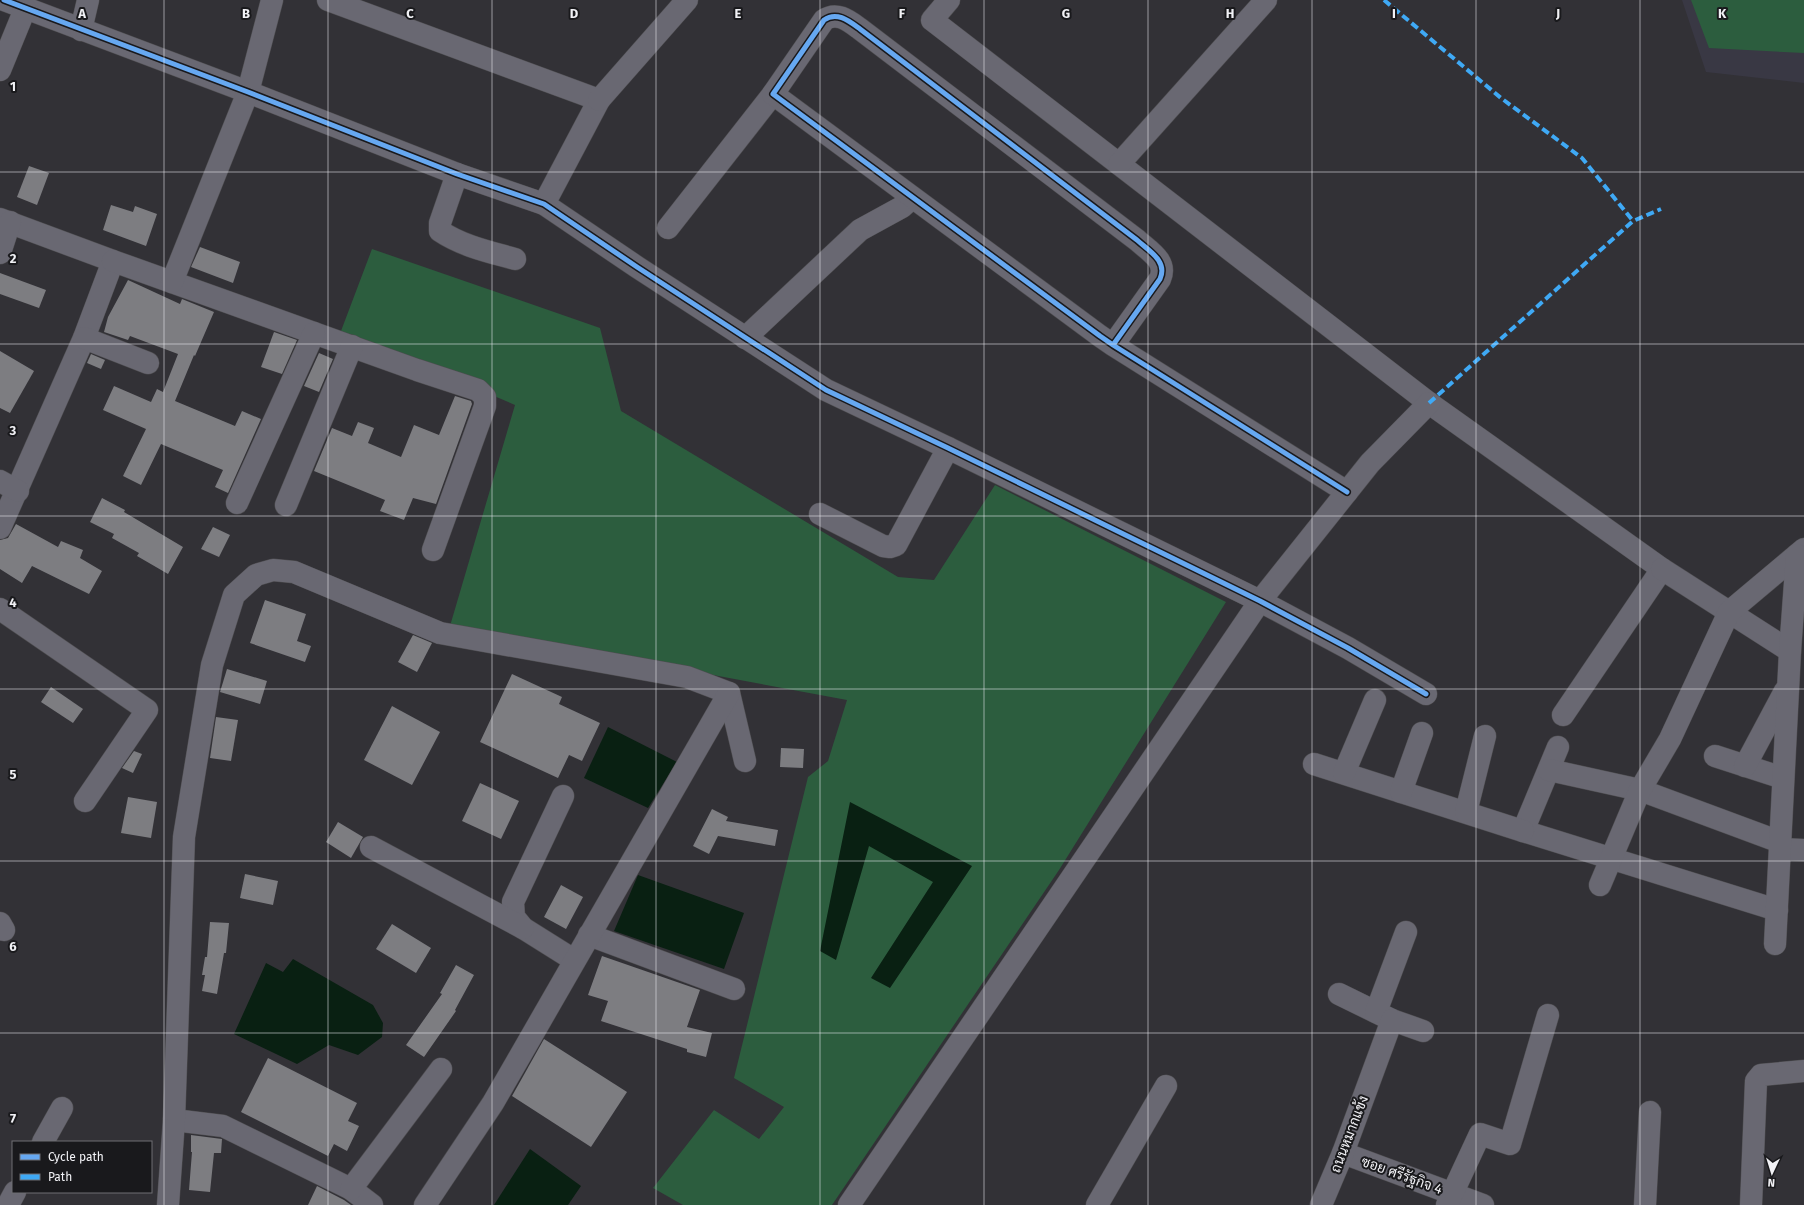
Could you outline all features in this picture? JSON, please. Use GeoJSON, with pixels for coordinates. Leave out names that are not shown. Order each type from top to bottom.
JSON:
{"type":"FeatureCollection","features":[{"type":"Feature","properties":{"kind":"street"},"geometry":{"type":"LineString","coordinates":[[4,0],[248,92],[457,174],[544,204],[826,390],[1260,601],[1348,648],[1426,694]]}},
{"type":"Feature","properties":{"kind":"street"},"geometry":{"type":"LineString","coordinates":[[81,30],[88,0]]}},
{"type":"Feature","properties":{"kind":"street"},"geometry":{"type":"LineString","coordinates":[[172,282],[248,92],[272,0]]}},
{"type":"Feature","properties":{"kind":"street"},"geometry":{"type":"LineString","coordinates":[[328,0],[599,100]]}},
{"type":"Feature","properties":{"kind":"street"},"geometry":{"type":"LineString","coordinates":[[949,0],[932,20],[1429,403],[1662,569],[1729,612],[1793,668]]}},
{"type":"Feature","properties":{"kind":"street"},"geometry":{"type":"LineString","coordinates":[[1119,164],[1266,0]]}},
{"type":"Feature","properties":{"kind":"street"},"geometry":{"type":"LineString","coordinates":[[544,204],[599,100],[683,1]]}},
{"type":"Feature","properties":{"kind":"street"},"geometry":{"type":"LineString","coordinates":[[0,70],[25,9]]}},
{"type":"Feature","properties":{"kind":"street"},"geometry":{"type":"LineString","coordinates":[[668,228],[773,94],[824,20],[833,16],[839,17],[860,29],[1138,240],[1160,261],[1163,268],[1160,279],[1113,345]]}},
{"type":"Feature","properties":{"kind":"street"},"geometry":{"type":"LineString","coordinates":[[773,94],[1113,345],[1347,492]]}},
{"type":"Feature","properties":{"kind":"street"},"geometry":{"type":"LineString","coordinates":[[457,174],[440,223],[440,232],[448,237],[472,246],[515,260]]}},
{"type":"Feature","properties":{"kind":"street"},"geometry":{"type":"LineString","coordinates":[[746,338],[860,230],[902,208],[912,198]]}},
{"type":"Feature","properties":{"kind":"street"},"geometry":{"type":"LineString","coordinates":[[0,253],[5,221],[314,333],[478,390],[485,397],[486,406],[433,550]]}},
{"type":"Feature","properties":{"kind":"street"},"geometry":{"type":"LineString","coordinates":[[0,528],[9,486],[84,338],[113,261]]}},
{"type":"Feature","properties":{"kind":"street"},"geometry":{"type":"LineString","coordinates":[[237,503],[314,333]]}},
{"type":"Feature","properties":{"kind":"street"},"geometry":{"type":"LineString","coordinates":[[84,338],[148,363]]}},
{"type":"Feature","properties":{"kind":"street"},"geometry":{"type":"LineString","coordinates":[[286,505],[352,346]]}},
{"type":"Feature","properties":{"kind":"street"},"geometry":{"type":"LineString","coordinates":[[849,1205],[1260,601],[1370,463],[1429,403]]}},
{"type":"Feature","properties":{"kind":"street"},"geometry":{"type":"LineString","coordinates":[[820,514],[883,546],[890,547],[896,544],[948,448]]}},
{"type":"Feature","properties":{"kind":"street"},"geometry":{"type":"LineString","coordinates":[[1775,944],[1783,778],[1795,735],[1793,668],[1799,602],[1800,552]]}},
{"type":"Feature","properties":{"kind":"street"},"geometry":{"type":"LineString","coordinates":[[1600,886],[1640,790],[1670,739],[1729,612],[1800,552]]}},
{"type":"Feature","properties":{"kind":"street"},"geometry":{"type":"LineString","coordinates":[[1563,715],[1662,569]]}},
{"type":"Feature","properties":{"kind":"street"},"geometry":{"type":"LineString","coordinates":[[168,1205],[174,1120],[184,837],[212,665],[234,595],[256,575],[273,570],[294,572],[440,633],[686,677],[729,693]]}},
{"type":"Feature","properties":{"kind":"street"},"geometry":{"type":"LineString","coordinates":[[0,609],[147,710],[85,801]]}},
{"type":"Feature","properties":{"kind":"street"},"geometry":{"type":"LineString","coordinates":[[1745,766],[1793,668]]}},
{"type":"Feature","properties":{"kind":"street"},"geometry":{"type":"LineString","coordinates":[[729,693],[745,760]]}},
{"type":"Feature","properties":{"kind":"street"},"geometry":{"type":"LineString","coordinates":[[425,1205],[493,1103],[729,693]]}},
{"type":"Feature","properties":{"kind":"street"},"geometry":{"type":"LineString","coordinates":[[1344,774],[1375,700]]}},
{"type":"Feature","properties":{"kind":"street"},"geometry":{"type":"LineString","coordinates":[[1401,792],[1422,733]]}},
{"type":"Feature","properties":{"kind":"street"},"geometry":{"type":"LineString","coordinates":[[1466,812],[1485,736]]}},
{"type":"Feature","properties":{"kind":"street"},"geometry":{"type":"LineString","coordinates":[[1523,831],[1558,747]]}},
{"type":"Feature","properties":{"kind":"street"},"geometry":{"type":"LineString","coordinates":[[1715,756],[1783,778]]}},
{"type":"Feature","properties":{"kind":"street"},"geometry":{"type":"LineString","coordinates":[[1314,764],[1776,910]]}},
{"type":"Feature","properties":{"kind":"street"},"geometry":{"type":"LineString","coordinates":[[1549,770],[1640,790],[1780,846],[1804,850]]}},
{"type":"Feature","properties":{"kind":"street"},"geometry":{"type":"LineString","coordinates":[[523,928],[514,917],[513,902],[563,796]]}},
{"type":"Feature","properties":{"kind":"street"},"geometry":{"type":"LineString","coordinates":[[371,847],[523,928],[574,960]]}},
{"type":"Feature","properties":{"kind":"street","name":"ถนนหมากแข้ง"},"geometry":{"type":"LineString","coordinates":[[1321,1205],[1343,1154],[1377,1063],[1384,1016],[1406,932]]}},
{"type":"Feature","properties":{"kind":"street"},"geometry":{"type":"LineString","coordinates":[[589,935],[734,989]]}},
{"type":"Feature","properties":{"kind":"street"},"geometry":{"type":"LineString","coordinates":[[1339,994],[1384,1016],[1423,1030]]}},
{"type":"Feature","properties":{"kind":"street"},"geometry":{"type":"LineString","coordinates":[[1449,1199],[1480,1134],[1510,1144],[1548,1015]]}},
{"type":"Feature","properties":{"kind":"street"},"geometry":{"type":"LineString","coordinates":[[351,1189],[441,1069]]}},
{"type":"Feature","properties":{"kind":"street"},"geometry":{"type":"LineString","coordinates":[[1751,1205],[1756,1081],[1761,1075],[1804,1071]]}},
{"type":"Feature","properties":{"kind":"street"},"geometry":{"type":"LineString","coordinates":[[1097,1205],[1166,1086]]}},
{"type":"Feature","properties":{"kind":"street"},"geometry":{"type":"LineString","coordinates":[[44,1141],[62,1108]]}},
{"type":"Feature","properties":{"kind":"street"},"geometry":{"type":"LineString","coordinates":[[1645,1205],[1650,1112]]}},
{"type":"Feature","properties":{"kind":"street"},"geometry":{"type":"LineString","coordinates":[[174,1120],[223,1126],[351,1189],[372,1205]]}},
{"type":"Feature","properties":{"kind":"street","name":"ซอย ศรีรัฐกิจ 4"},"geometry":{"type":"LineString","coordinates":[[1343,1154],[1449,1199],[1483,1205]]}},
{"type":"Feature","properties":{"kind":"street"},"geometry":{"type":"LineString","coordinates":[[8,1205],[14,1193]]}},
{"type":"Feature","properties":{"kind":"shaded area"},"geometry":{"type":"Polygon","coordinates":[[[1682,0],[1804,0],[1804,83],[1706,72],[1682,0]]]}},
{"type":"Feature","properties":{"kind":"shaded area"},"geometry":{"type":"Polygon","coordinates":[[[608,727],[677,762],[648,808],[584,778],[608,727]]]}},
{"type":"Feature","properties":{"kind":"shaded area"},"geometry":{"type":"Polygon","coordinates":[[[850,802],[972,866],[890,988],[871,978],[933,882],[869,846],[836,960],[820,951],[850,802]]]}},
{"type":"Feature","properties":{"kind":"shaded area"},"geometry":{"type":"Polygon","coordinates":[[[638,875],[744,913],[724,969],[614,931],[638,875]]]}},
{"type":"Feature","properties":{"kind":"shaded area"},"geometry":{"type":"Polygon","coordinates":[[[293,959],[373,1005],[383,1023],[382,1037],[358,1055],[329,1045],[297,1064],[234,1034],[266,963],[283,972],[293,959]]]}},
{"type":"Feature","properties":{"kind":"shaded area"},"geometry":{"type":"Polygon","coordinates":[[[530,1149],[581,1186],[568,1205],[494,1205],[530,1149]]]}},
{"type":"Feature","properties":{"kind":"green space"},"geometry":{"type":"Polygon","coordinates":[[[1691,0],[1804,0],[1804,53],[1709,48],[1691,0]]]}},
{"type":"Feature","properties":{"kind":"green space"},"geometry":{"type":"Polygon","coordinates":[[[372,249],[600,328],[621,411],[898,577],[934,580],[995,485],[1226,602],[1059,870],[832,1205],[683,1205],[653,1188],[714,1110],[759,1139],[784,1107],[734,1078],[808,777],[828,761],[847,700],[450,626],[515,405],[341,331],[372,249]]]}},
{"type":"Feature","properties":{"kind":"building"},"geometry":{"type":"Polygon","coordinates":[[[29,166],[49,173],[37,205],[17,197],[29,166]]]}},
{"type":"Feature","properties":{"kind":"building"},"geometry":{"type":"Polygon","coordinates":[[[111,205],[133,212],[135,206],[157,214],[146,246],[103,230],[111,205]]]}},
{"type":"Feature","properties":{"kind":"building"},"geometry":{"type":"Polygon","coordinates":[[[200,247],[240,262],[233,283],[191,267],[200,247]]]}},
{"type":"Feature","properties":{"kind":"building"},"geometry":{"type":"Polygon","coordinates":[[[0,273],[46,290],[39,308],[0,294],[0,273]]]}},
{"type":"Feature","properties":{"kind":"building"},"geometry":{"type":"Polygon","coordinates":[[[128,280],[180,304],[182,299],[214,312],[175,401],[235,426],[242,411],[261,419],[228,493],[215,487],[223,470],[161,444],[141,485],[123,476],[146,429],[103,410],[114,386],[151,402],[157,389],[163,392],[178,354],[130,336],[128,340],[104,332],[108,317],[128,280]]]}},
{"type":"Feature","properties":{"kind":"building"},"geometry":{"type":"Polygon","coordinates":[[[274,332],[297,340],[282,374],[261,367],[274,332]]]}},
{"type":"Feature","properties":{"kind":"building"},"geometry":{"type":"Polygon","coordinates":[[[0,351],[34,371],[10,413],[0,408],[0,351]]]}},
{"type":"Feature","properties":{"kind":"building"},"geometry":{"type":"Polygon","coordinates":[[[319,353],[333,359],[319,392],[304,386],[319,353]]]}},
{"type":"Feature","properties":{"kind":"building"},"geometry":{"type":"Polygon","coordinates":[[[91,354],[105,360],[101,369],[87,363],[91,354]]]}},
{"type":"Feature","properties":{"kind":"building"},"geometry":{"type":"Polygon","coordinates":[[[455,396],[471,401],[472,404],[436,504],[413,498],[404,520],[380,511],[385,500],[314,471],[332,428],[352,436],[358,422],[374,428],[368,443],[401,457],[414,425],[439,435],[455,396]]]}},
{"type":"Feature","properties":{"kind":"building"},"geometry":{"type":"Polygon","coordinates":[[[102,498],[125,510],[124,512],[183,547],[168,574],[137,556],[139,553],[112,538],[114,534],[90,522],[102,498]]]}},
{"type":"Feature","properties":{"kind":"building"},"geometry":{"type":"Polygon","coordinates":[[[16,524],[58,547],[61,541],[83,550],[80,558],[102,571],[89,594],[32,566],[22,583],[0,569],[0,540],[8,538],[16,524]]]}},
{"type":"Feature","properties":{"kind":"building"},"geometry":{"type":"Polygon","coordinates":[[[213,527],[230,535],[219,557],[201,549],[213,527]]]}},
{"type":"Feature","properties":{"kind":"building"},"geometry":{"type":"Polygon","coordinates":[[[265,600],[306,614],[297,641],[311,646],[305,662],[250,643],[265,600]]]}},
{"type":"Feature","properties":{"kind":"building"},"geometry":{"type":"Polygon","coordinates":[[[413,635],[432,643],[417,672],[398,662],[413,635]]]}},
{"type":"Feature","properties":{"kind":"building"},"geometry":{"type":"Polygon","coordinates":[[[227,669],[267,681],[260,704],[220,692],[227,669]]]}},
{"type":"Feature","properties":{"kind":"building"},"geometry":{"type":"Polygon","coordinates":[[[512,674],[562,697],[559,704],[600,723],[582,761],[569,755],[558,778],[480,742],[512,674]]]}},
{"type":"Feature","properties":{"kind":"building"},"geometry":{"type":"Polygon","coordinates":[[[51,687],[83,709],[73,723],[41,702],[51,687]]]}},
{"type":"Feature","properties":{"kind":"building"},"geometry":{"type":"Polygon","coordinates":[[[392,706],[440,732],[412,785],[364,760],[392,706]]]}},
{"type":"Feature","properties":{"kind":"building"},"geometry":{"type":"Polygon","coordinates":[[[216,717],[238,720],[231,761],[210,758],[216,717]]]}},
{"type":"Feature","properties":{"kind":"building"},"geometry":{"type":"Polygon","coordinates":[[[781,748],[804,749],[803,768],[780,767],[781,748]]]}},
{"type":"Feature","properties":{"kind":"building"},"geometry":{"type":"Polygon","coordinates":[[[134,751],[142,754],[133,773],[122,768],[134,751]]]}},
{"type":"Feature","properties":{"kind":"building"},"geometry":{"type":"Polygon","coordinates":[[[480,783],[519,801],[501,839],[462,821],[480,783]]]}},
{"type":"Feature","properties":{"kind":"building"},"geometry":{"type":"Polygon","coordinates":[[[128,797],[157,802],[151,838],[121,833],[128,797]]]}},
{"type":"Feature","properties":{"kind":"building"},"geometry":{"type":"Polygon","coordinates":[[[712,809],[728,817],[726,821],[778,830],[775,846],[718,836],[709,854],[693,846],[712,809]]]}},
{"type":"Feature","properties":{"kind":"building"},"geometry":{"type":"Polygon","coordinates":[[[338,822],[363,837],[351,858],[326,842],[338,822]]]}},
{"type":"Feature","properties":{"kind":"building"},"geometry":{"type":"Polygon","coordinates":[[[245,874],[278,881],[273,905],[240,898],[245,874]]]}},
{"type":"Feature","properties":{"kind":"building"},"geometry":{"type":"Polygon","coordinates":[[[561,885],[583,897],[566,929],[544,917],[561,885]]]}},
{"type":"Feature","properties":{"kind":"building"},"geometry":{"type":"Polygon","coordinates":[[[210,922],[229,923],[226,953],[224,953],[217,994],[202,991],[205,975],[202,975],[205,957],[207,957],[210,922]]]}},
{"type":"Feature","properties":{"kind":"building"},"geometry":{"type":"Polygon","coordinates":[[[392,924],[431,948],[416,973],[376,949],[392,924]]]}},
{"type":"Feature","properties":{"kind":"building"},"geometry":{"type":"Polygon","coordinates":[[[602,956],[700,990],[687,1027],[712,1033],[706,1057],[687,1052],[687,1049],[601,1021],[608,1001],[588,995],[602,956]]]}},
{"type":"Feature","properties":{"kind":"building"},"geometry":{"type":"Polygon","coordinates":[[[456,965],[474,975],[455,1010],[456,1011],[424,1057],[406,1045],[442,994],[440,993],[456,965]]]}},
{"type":"Feature","properties":{"kind":"building"},"geometry":{"type":"Polygon","coordinates":[[[544,1039],[627,1092],[591,1147],[512,1096],[544,1039]]]}},
{"type":"Feature","properties":{"kind":"building"},"geometry":{"type":"Polygon","coordinates":[[[268,1058],[357,1103],[348,1121],[359,1126],[347,1151],[334,1144],[328,1156],[241,1112],[268,1058]]]}},
{"type":"Feature","properties":{"kind":"building"},"geometry":{"type":"Polygon","coordinates":[[[191,1135],[222,1139],[221,1153],[214,1153],[210,1192],[189,1190],[192,1152],[191,1135]]]}},
{"type":"Feature","properties":{"kind":"building"},"geometry":{"type":"Polygon","coordinates":[[[317,1186],[344,1200],[351,1205],[308,1205],[317,1186]]]}},
{"type":"Feature","properties":{"kind":"marked path"},"geometry":{"type":"LineString","coordinates":[[1384,0],[1501,98],[1582,158],[1633,221]]}},
{"type":"Feature","properties":{"kind":"marked path"},"geometry":{"type":"LineString","coordinates":[[1429,403],[1633,221],[1661,209]]}},
{"type":"Feature","properties":{"kind":"cycle path"},"geometry":{"type":"LineString","coordinates":[[4,0],[248,92],[457,174],[544,204],[637,267],[826,390],[1260,601],[1348,648],[1426,694]]}},
{"type":"Feature","properties":{"kind":"cycle path"},"geometry":{"type":"LineString","coordinates":[[1113,345],[1160,279],[1162,273],[1161,267],[1152,252],[856,26],[843,18],[834,16],[824,20],[773,94],[1100,336],[1113,345],[1347,492]]}}]}
